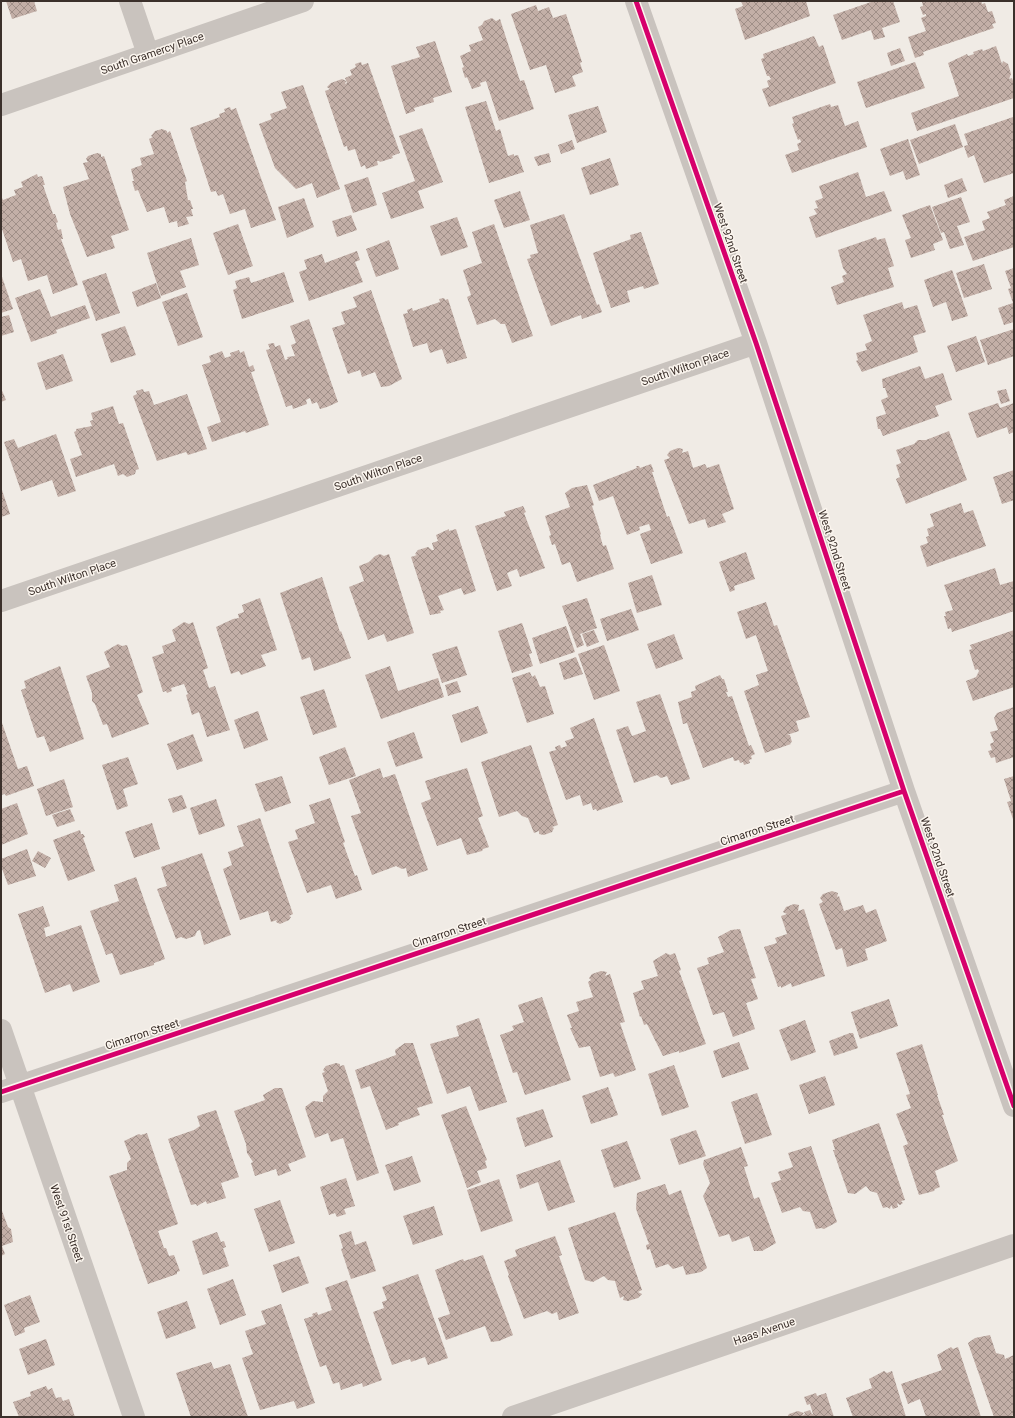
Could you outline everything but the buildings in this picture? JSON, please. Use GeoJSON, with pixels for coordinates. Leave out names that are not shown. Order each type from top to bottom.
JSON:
{"type":"FeatureCollection","features":[{"type":"Feature","properties":{"kind":"street"},"geometry":{"type":"LineString","coordinates":[[130,1],[148,54]]}},
{"type":"Feature","properties":{"kind":"street","name":"South Gramercy Place"},"geometry":{"type":"LineString","coordinates":[[1,105],[303,1]]}},
{"type":"Feature","properties":{"kind":"street","name":"West 92nd Street"},"geometry":{"type":"LineString","coordinates":[[636,1],[756,342],[904,791],[1014,1106]]}},
{"type":"Feature","properties":{"kind":"street","name":"South Wilton Place"},"geometry":{"type":"LineString","coordinates":[[1,601],[756,342]]}},
{"type":"Feature","properties":{"kind":"street","name":"Cimarron Street"},"geometry":{"type":"LineString","coordinates":[[11,1089],[904,791]]}},
{"type":"Feature","properties":{"kind":"street","name":"West 91st Street"},"geometry":{"type":"LineString","coordinates":[[1,1030],[11,1089],[134,1417]]}},
{"type":"Feature","properties":{"kind":"street","name":"Haas Avenue"},"geometry":{"type":"LineString","coordinates":[[513,1417],[1014,1245]]}},
{"type":"Feature","properties":{"kind":"cycle path"},"geometry":{"type":"LineString","coordinates":[[636,1],[756,343],[904,791],[1014,1106]]}},
{"type":"Feature","properties":{"kind":"cycle path"},"geometry":{"type":"LineString","coordinates":[[1,1092],[904,791]]}}]}
